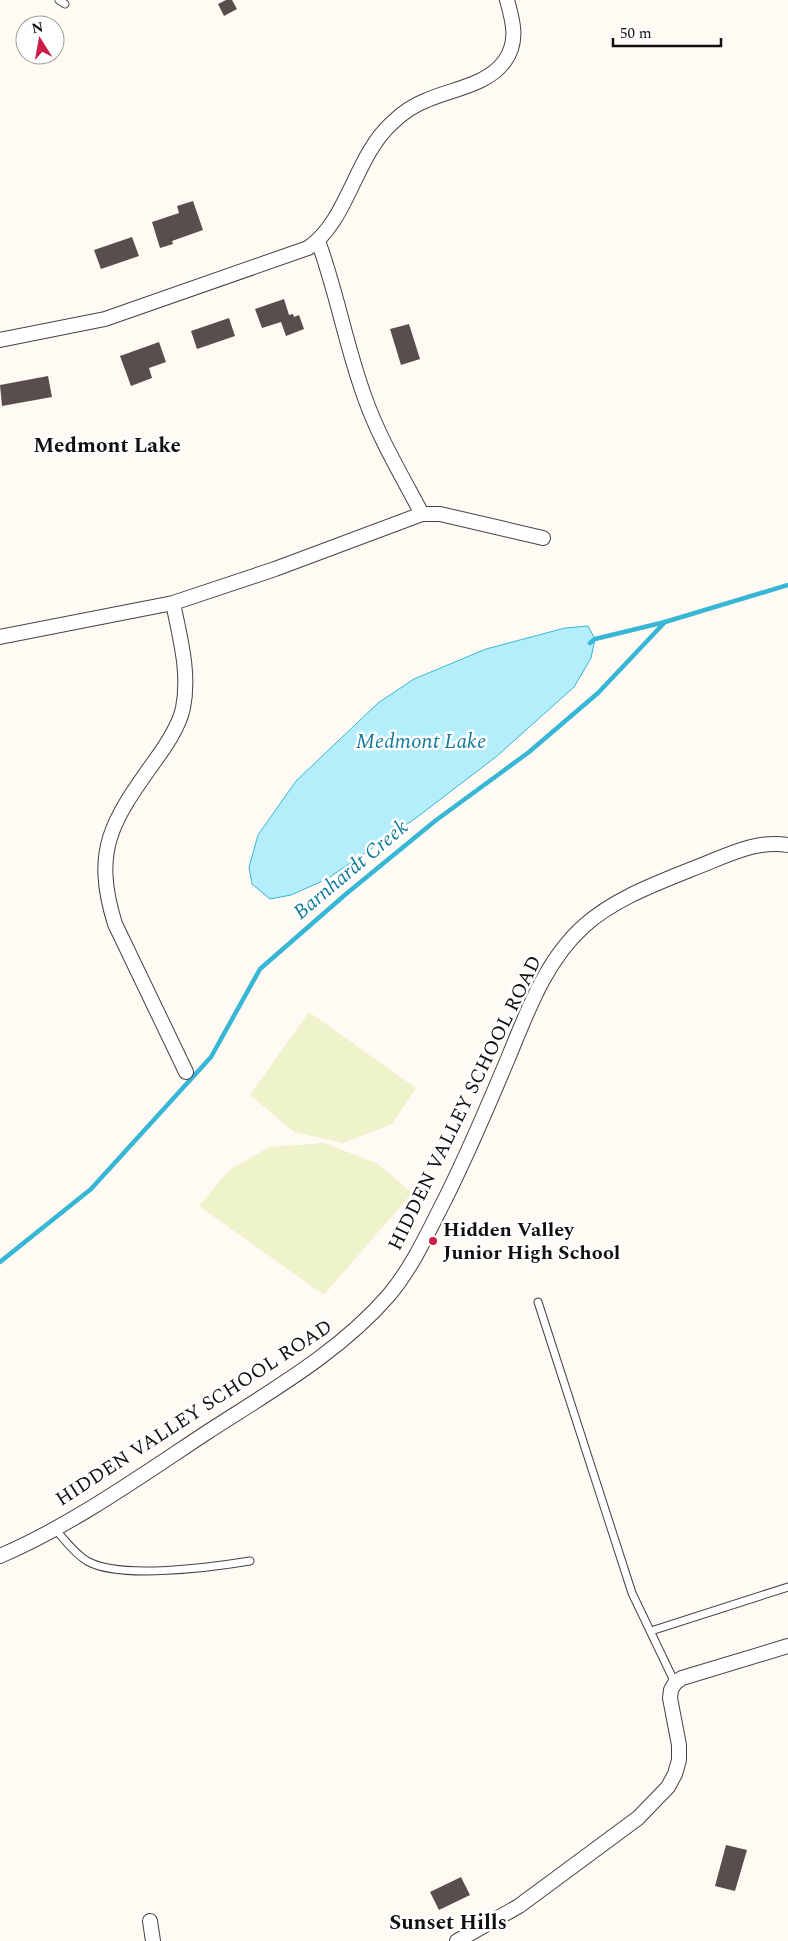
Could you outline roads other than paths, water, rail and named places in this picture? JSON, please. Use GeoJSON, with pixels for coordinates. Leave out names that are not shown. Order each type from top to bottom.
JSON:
{"type":"FeatureCollection","features":[{"type":"Feature","properties":{"kind":"street"},"geometry":{"type":"LineString","coordinates":[[0,340],[105,319],[308,248],[318,241],[329,227],[361,168],[380,136],[390,124],[406,111],[426,100],[471,84],[495,72],[504,62],[511,50],[514,37],[513,21],[507,0]]}},
{"type":"Feature","properties":{"kind":"street"},"geometry":{"type":"LineString","coordinates":[[318,241],[365,398],[381,436],[422,514]]}},
{"type":"Feature","properties":{"kind":"street"},"geometry":{"type":"LineString","coordinates":[[0,638],[173,603],[284,565],[422,514],[440,514],[543,538]]}},
{"type":"Feature","properties":{"kind":"street"},"geometry":{"type":"LineString","coordinates":[[173,603],[185,669],[186,690],[182,710],[176,726],[160,754],[134,791],[113,829],[105,857],[105,876],[108,902],[114,924],[186,1072]]}},
{"type":"Feature","properties":{"kind":"street","name":"HIDDEN VALLEY SCHOOL ROAD"},"geometry":{"type":"LineString","coordinates":[[0,1556],[55,1529],[147,1472],[301,1371],[345,1338],[369,1317],[401,1279],[427,1236],[482,1122],[535,995],[551,966],[567,944],[584,926],[607,908],[678,875],[750,847],[771,843],[788,845]]}},
{"type":"Feature","properties":{"kind":"street"},"geometry":{"type":"LineString","coordinates":[[457,1941],[519,1906],[638,1818],[668,1787],[675,1774],[679,1760],[679,1745],[670,1698],[671,1690],[675,1683],[682,1678],[788,1646]]}},
{"type":"Feature","properties":{"kind":"street"},"geometry":{"type":"LineString","coordinates":[[150,1921],[152,1941]]}},
{"type":"Feature","properties":{"kind":"lane"},"geometry":{"type":"LineString","coordinates":[[538,1302],[632,1593],[675,1683]]}},
{"type":"Feature","properties":{"kind":"lane"},"geometry":{"type":"LineString","coordinates":[[55,1529],[88,1562],[104,1568],[146,1571],[230,1565],[250,1561]]}},
{"type":"Feature","properties":{"kind":"lane"},"geometry":{"type":"LineString","coordinates":[[652,1632],[788,1587]]}},
{"type":"Feature","properties":{"kind":"water","name":"Medmont Lake"},"geometry":{"type":"Polygon","coordinates":[[[588,626],[595,639],[591,658],[574,687],[497,756],[416,818],[327,879],[291,895],[270,899],[252,884],[249,867],[258,835],[296,781],[378,703],[414,679],[486,649],[565,628],[588,626]]]}},
{"type":"Feature","properties":{"kind":"waterway","name":"Barnhardt Creek"},"geometry":{"type":"LineString","coordinates":[[590,643],[595,639],[665,622],[788,585]]}},
{"type":"Feature","properties":{"kind":"waterway","name":"Barnhardt Creek"},"geometry":{"type":"LineString","coordinates":[[0,1262],[91,1189],[211,1057],[260,969],[346,894],[435,821],[529,752],[598,693],[665,622]]}},
{"type":"Feature","properties":{"kind":"place","name":"Hidden Valley Junior High School"},"geometry":{"type":"Point","coordinates":[433,1241]}},
{"type":"Feature","properties":{"kind":"district","name":"Medmont Lake"},"geometry":{"type":"Point","coordinates":[107,446]}},
{"type":"Feature","properties":{"kind":"district","name":"Sunset Hills"},"geometry":{"type":"Point","coordinates":[448,1923]}}]}
